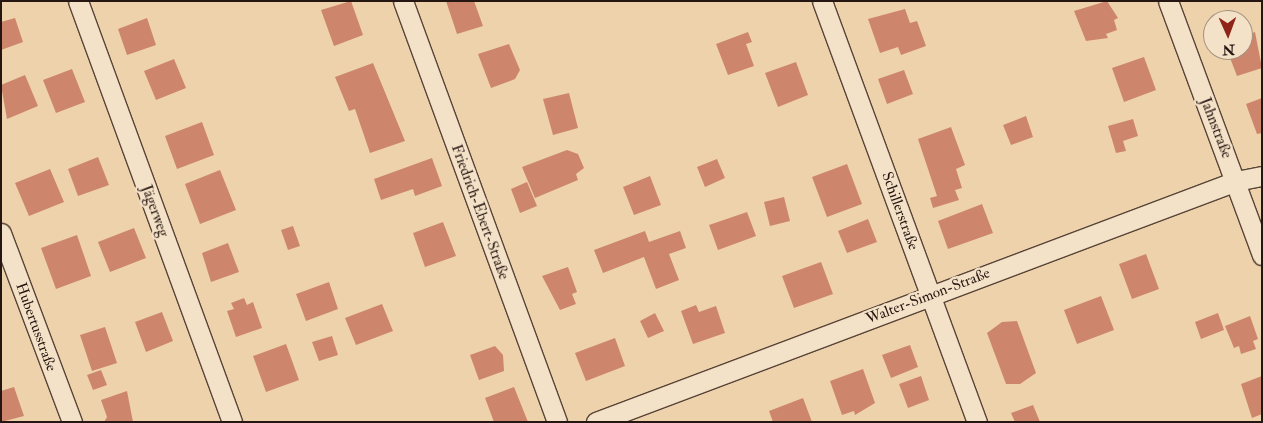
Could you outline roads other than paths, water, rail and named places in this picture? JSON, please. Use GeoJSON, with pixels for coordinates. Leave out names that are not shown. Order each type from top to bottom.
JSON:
{"type":"FeatureCollection","features":[{"type":"Feature","properties":{"kind":"street","name":"Jägerweg"},"geometry":{"type":"LineString","coordinates":[[78,1],[232,422]]}},
{"type":"Feature","properties":{"kind":"street","name":"Friedrich-Ebert-Straße"},"geometry":{"type":"LineString","coordinates":[[403,1],[557,422]]}},
{"type":"Feature","properties":{"kind":"street","name":"Schillerstraße"},"geometry":{"type":"LineString","coordinates":[[822,1],[977,422]]}},
{"type":"Feature","properties":{"kind":"street","name":"Jahnstraße"},"geometry":{"type":"LineString","coordinates":[[1168,1],[1262,255]]}},
{"type":"Feature","properties":{"kind":"street","name":"Walter-Simon-Straße"},"geometry":{"type":"LineString","coordinates":[[596,422],[931,294],[1236,181],[1262,176]]}},
{"type":"Feature","properties":{"kind":"street","name":"Hubertusstraße"},"geometry":{"type":"LineString","coordinates":[[1,233],[72,422]]}}]}
